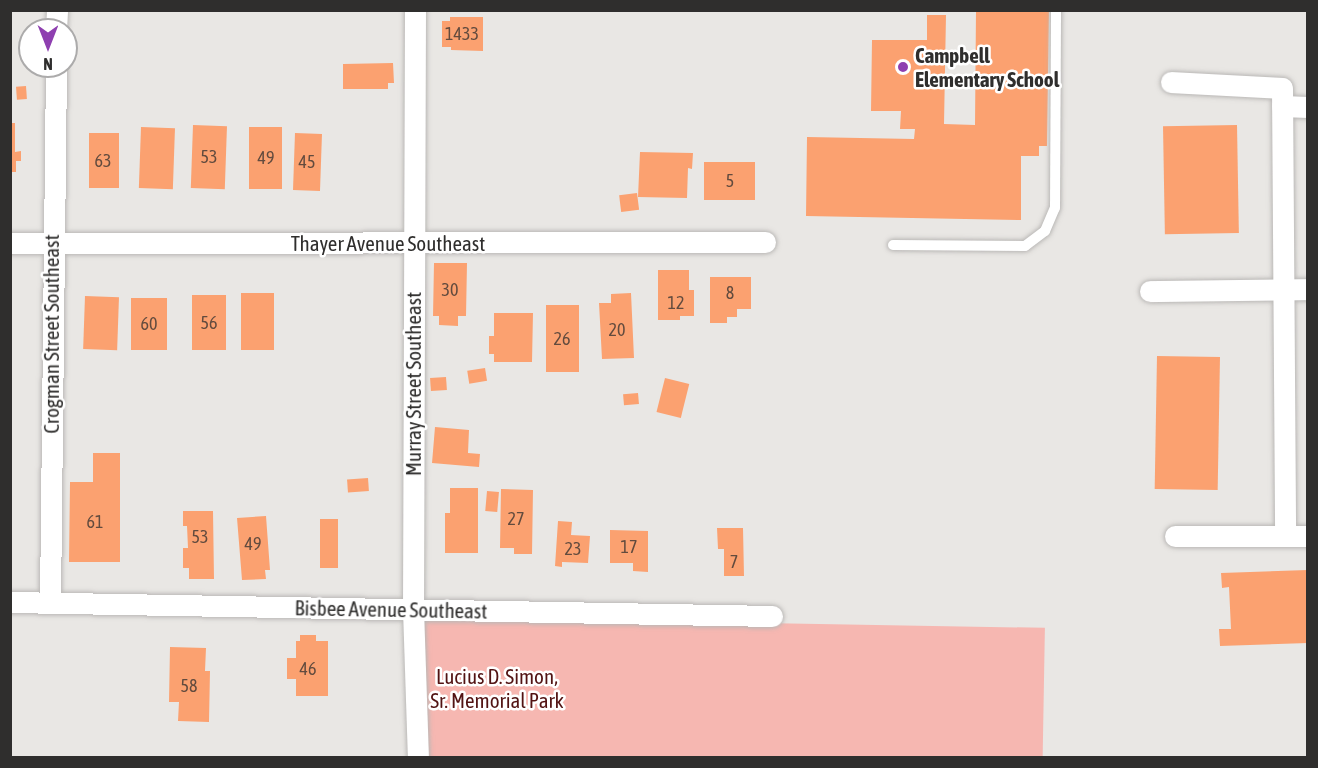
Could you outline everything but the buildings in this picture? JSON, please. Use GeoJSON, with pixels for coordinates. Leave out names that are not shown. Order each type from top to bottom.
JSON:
{"type":"FeatureCollection","features":[{"type":"Feature","properties":{"kind":"street","name":"Murray Street Southeast"},"geometry":{"type":"LineString","coordinates":[[415,10],[412,243],[413,609],[418,758]]}},
{"type":"Feature","properties":{"kind":"street","name":"Crogman Street Southeast"},"geometry":{"type":"LineString","coordinates":[[50,603],[52,242],[56,78]]}},
{"type":"Feature","properties":{"kind":"street"},"geometry":{"type":"LineString","coordinates":[[1171,82],[1282,88],[1285,536]]}},
{"type":"Feature","properties":{"kind":"street"},"geometry":{"type":"LineString","coordinates":[[1282,106],[1308,106]]}},
{"type":"Feature","properties":{"kind":"street","name":"Thayer Avenue Southeast"},"geometry":{"type":"LineString","coordinates":[[10,243],[765,242]]}},
{"type":"Feature","properties":{"kind":"street"},"geometry":{"type":"LineString","coordinates":[[1150,291],[1308,289]]}},
{"type":"Feature","properties":{"kind":"street"},"geometry":{"type":"LineString","coordinates":[[1174,536],[1308,536]]}},
{"type":"Feature","properties":{"kind":"street","name":"Bisbee Avenue Southeast"},"geometry":{"type":"LineString","coordinates":[[10,602],[772,616]]}},
{"type":"Feature","properties":{"kind":"lane"},"geometry":{"type":"LineString","coordinates":[[893,245],[1025,246],[1045,231],[1055,208],[1056,10]]}},
{"type":"Feature","properties":{"kind":"green space","name":"Lucius D. Simon, Sr. Memorial Park"},"geometry":{"type":"Polygon","coordinates":[[[422,617],[1045,628],[1043,758],[420,757],[422,617]]]}},
{"type":"Feature","properties":{"kind":"place","name":"Campbell Elementary School"},"geometry":{"type":"Point","coordinates":[903,67]}}]}
